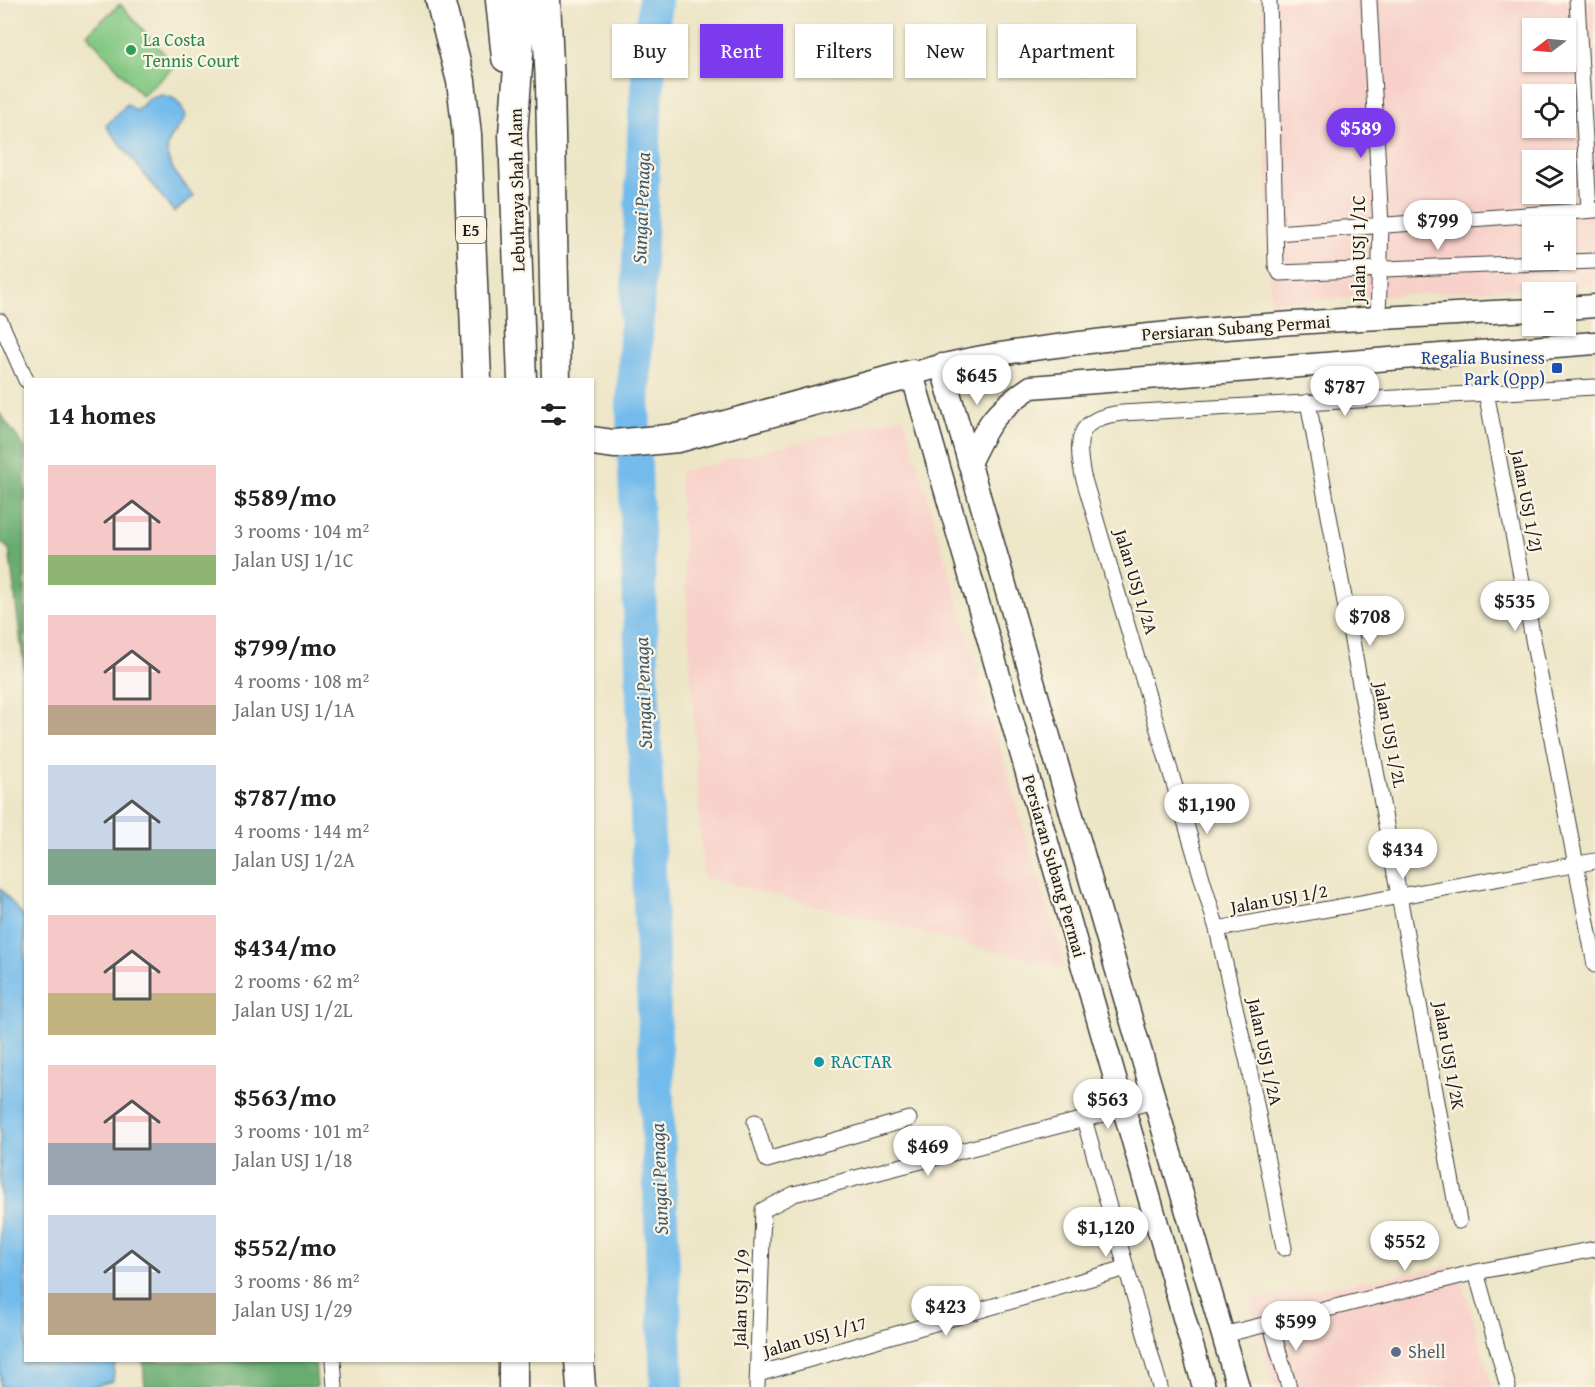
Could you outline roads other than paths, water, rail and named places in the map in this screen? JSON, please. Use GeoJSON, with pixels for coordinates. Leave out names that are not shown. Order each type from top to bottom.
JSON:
{"type":"FeatureCollection","features":[{"type":"Feature","properties":{"kind":"highway","name":"E5"},"geometry":{"type":"LineString","coordinates":[[440,0],[461,81],[467,135],[477,378]]}},
{"type":"Feature","properties":{"kind":"highway"},"geometry":{"type":"LineString","coordinates":[[452,0],[461,81]]}},
{"type":"Feature","properties":{"kind":"highway"},"geometry":{"type":"LineString","coordinates":[[500,0],[513,134]]}},
{"type":"Feature","properties":{"kind":"highway","name":"Lebuhraya Shah Alam"},"geometry":{"type":"LineString","coordinates":[[522,378],[513,134],[523,0]]}},
{"type":"Feature","properties":{"kind":"highway"},"geometry":{"type":"LineString","coordinates":[[546,0],[556,378]]}},
{"type":"Feature","properties":{"kind":"highway"},"geometry":{"type":"LineString","coordinates":[[594,441],[614,444],[678,438],[912,374]]}},
{"type":"Feature","properties":{"kind":"highway"},"geometry":{"type":"LineString","coordinates":[[513,1362],[513,1387]]}},
{"type":"Feature","properties":{"kind":"highway"},"geometry":{"type":"LineString","coordinates":[[560,1362],[561,1387]]}},
{"type":"Feature","properties":{"kind":"highway"},"geometry":{"type":"LineString","coordinates":[[579,1362],[581,1387]]}},
{"type":"Feature","properties":{"kind":"main road"},"geometry":{"type":"LineString","coordinates":[[1576,307],[1595,306]]}},
{"type":"Feature","properties":{"kind":"main road","name":"Persiaran Subang Permai"},"geometry":{"type":"LineString","coordinates":[[1204,1387],[912,374],[941,365],[1031,349],[1166,332],[1522,311]]}},
{"type":"Feature","properties":{"kind":"main road"},"geometry":{"type":"LineString","coordinates":[[969,463],[987,425],[1003,406],[1031,387],[1595,343]]}},
{"type":"Feature","properties":{"kind":"main road","name":"Persiaran Subang Permai"},"geometry":{"type":"LineString","coordinates":[[941,365],[1238,1387]]}},
{"type":"Feature","properties":{"kind":"street"},"geometry":{"type":"LineString","coordinates":[[1269,0],[1276,265],[1280,273],[1595,261]]}},
{"type":"Feature","properties":{"kind":"street","name":"Jalan USJ 1/1C"},"geometry":{"type":"LineString","coordinates":[[1369,0],[1381,226],[1378,318]]}},
{"type":"Feature","properties":{"kind":"street"},"geometry":{"type":"LineString","coordinates":[[1275,233],[1592,210],[1577,0]]}},
{"type":"Feature","properties":{"kind":"street"},"geometry":{"type":"LineString","coordinates":[[0,321],[25,378]]}},
{"type":"Feature","properties":{"kind":"street","name":"Jalan USJ 1/2A"},"geometry":{"type":"LineString","coordinates":[[1284,1248],[1239,1019],[1217,929],[1083,476],[1077,448],[1085,428],[1104,415],[1595,387]]}},
{"type":"Feature","properties":{"kind":"street","name":"Jalan USJ 1/2J"},"geometry":{"type":"LineString","coordinates":[[1486,392],[1595,965]]}},
{"type":"Feature","properties":{"kind":"street","name":"Jalan USJ 1/2L"},"geometry":{"type":"LineString","coordinates":[[1308,402],[1400,897]]}},
{"type":"Feature","properties":{"kind":"street","name":"Jalan USJ 1/2"},"geometry":{"type":"LineString","coordinates":[[1217,929],[1595,861]]}},
{"type":"Feature","properties":{"kind":"street","name":"Jalan USJ 1/2K"},"geometry":{"type":"LineString","coordinates":[[1400,897],[1459,1221]]}},
{"type":"Feature","properties":{"kind":"street"},"geometry":{"type":"LineString","coordinates":[[1154,1101],[1084,1119],[1160,1387]]}},
{"type":"Feature","properties":{"kind":"street"},"geometry":{"type":"LineString","coordinates":[[755,1122],[767,1160],[909,1119]]}},
{"type":"Feature","properties":{"kind":"street","name":"Jalan USJ 1/9"},"geometry":{"type":"LineString","coordinates":[[758,1381],[764,1210],[794,1194],[1084,1119]]}},
{"type":"Feature","properties":{"kind":"street"},"geometry":{"type":"LineString","coordinates":[[1223,1335],[1271,1326],[1476,1272],[1595,1249]]}},
{"type":"Feature","properties":{"kind":"street","name":"Jalan USJ 1/17"},"geometry":{"type":"LineString","coordinates":[[758,1381],[1126,1268]]}},
{"type":"Feature","properties":{"kind":"street"},"geometry":{"type":"LineString","coordinates":[[1476,1272],[1508,1387]]}},
{"type":"Feature","properties":{"kind":"street"},"geometry":{"type":"LineString","coordinates":[[1271,1326],[1289,1387]]}},
{"type":"Feature","properties":{"kind":"street"},"geometry":{"type":"LineString","coordinates":[[333,1362],[335,1387]]}},
{"type":"Feature","properties":{"kind":"water"},"geometry":{"type":"Polygon","coordinates":[[[160,95],[176,101],[186,116],[169,141],[167,152],[171,166],[194,196],[174,212],[106,126],[127,104],[136,111],[149,99],[160,95]]]}},
{"type":"Feature","properties":{"kind":"water"},"geometry":{"type":"Polygon","coordinates":[[[0,888],[24,918],[24,1362],[115,1362],[113,1381],[92,1387],[0,1387],[0,888]]]}},
{"type":"Feature","properties":{"kind":"waterway","name":"Sungai Penaga"},"geometry":{"type":"LineString","coordinates":[[655,0],[645,113],[633,410],[667,1387]]}},
{"type":"Feature","properties":{"kind":"place","name":"La Costa Tennis Court"},"geometry":{"type":"Point","coordinates":[131,50]}},
{"type":"Feature","properties":{"kind":"place","name":"Regalia Business Park (Opp)"},"geometry":{"type":"Point","coordinates":[1557,368]}},
{"type":"Feature","properties":{"kind":"place","name":"RACTAR"},"geometry":{"type":"Point","coordinates":[819,1062]}},
{"type":"Feature","properties":{"kind":"place","name":"Shell"},"geometry":{"type":"Point","coordinates":[1396,1352]}}]}
